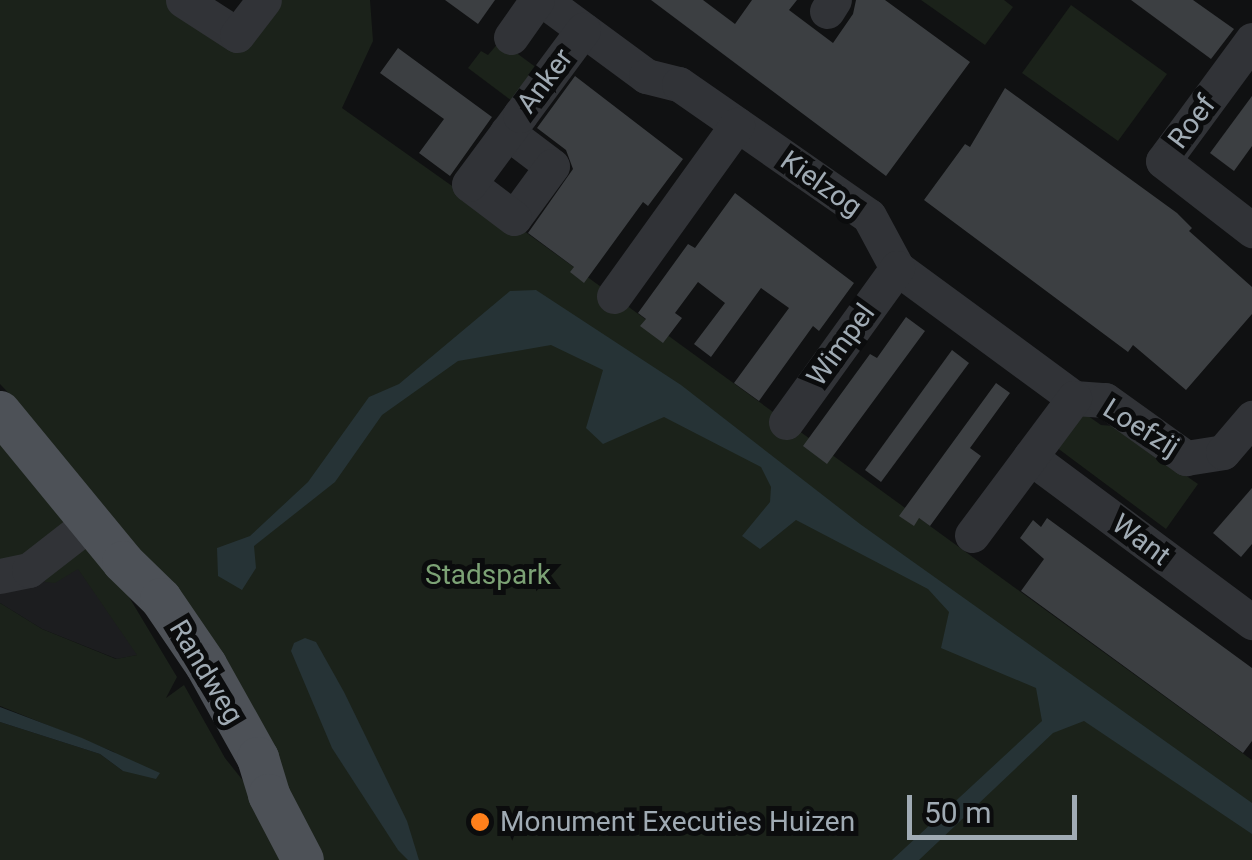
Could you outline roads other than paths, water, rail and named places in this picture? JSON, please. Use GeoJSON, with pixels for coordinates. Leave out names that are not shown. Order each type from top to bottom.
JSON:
{"type":"FeatureCollection","features":[{"type":"Feature","properties":{"kind":"main road","name":"Randweg"},"geometry":{"type":"LineString","coordinates":[[0,412],[123,562],[161,599],[206,665],[258,758],[269,795],[303,860]]}},
{"type":"Feature","properties":{"kind":"street"},"geometry":{"type":"LineString","coordinates":[[183,0],[238,35],[264,0]]}},
{"type":"Feature","properties":{"kind":"street","name":"Kielzog"},"geometry":{"type":"LineString","coordinates":[[511,37],[540,0],[646,76],[680,84],[869,216],[897,268],[1074,398]]}},
{"type":"Feature","properties":{"kind":"street","name":"Anker"},"geometry":{"type":"LineString","coordinates":[[507,132],[584,30]]}},
{"type":"Feature","properties":{"kind":"street","name":"Roef"},"geometry":{"type":"LineString","coordinates":[[1252,40],[1163,160],[1252,230]]}},
{"type":"Feature","properties":{"kind":"street"},"geometry":{"type":"LineString","coordinates":[[614,296],[737,125]]}},
{"type":"Feature","properties":{"kind":"street","name":"Wimpel"},"geometry":{"type":"LineString","coordinates":[[786,422],[897,268]]}},
{"type":"Feature","properties":{"kind":"street"},"geometry":{"type":"LineString","coordinates":[[972,535],[1074,398]]}},
{"type":"Feature","properties":{"kind":"street","name":"Loefzij"},"geometry":{"type":"LineString","coordinates":[[1074,398],[1105,400],[1186,458],[1223,452],[1252,418]]}},
{"type":"Feature","properties":{"kind":"street","name":"Want"},"geometry":{"type":"LineString","coordinates":[[1030,458],[1252,622]]}},
{"type":"Feature","properties":{"kind":"street"},"geometry":{"type":"LineString","coordinates":[[0,576],[29,570],[92,521]]}},
{"type":"Feature","properties":{"kind":"place","name":"Monument Executies Huizen"},"geometry":{"type":"Point","coordinates":[480,822]}},
{"type":"Feature","properties":{"kind":"park label","name":"Stadspark"},"geometry":{"type":"Point","coordinates":[488,575]}}]}
